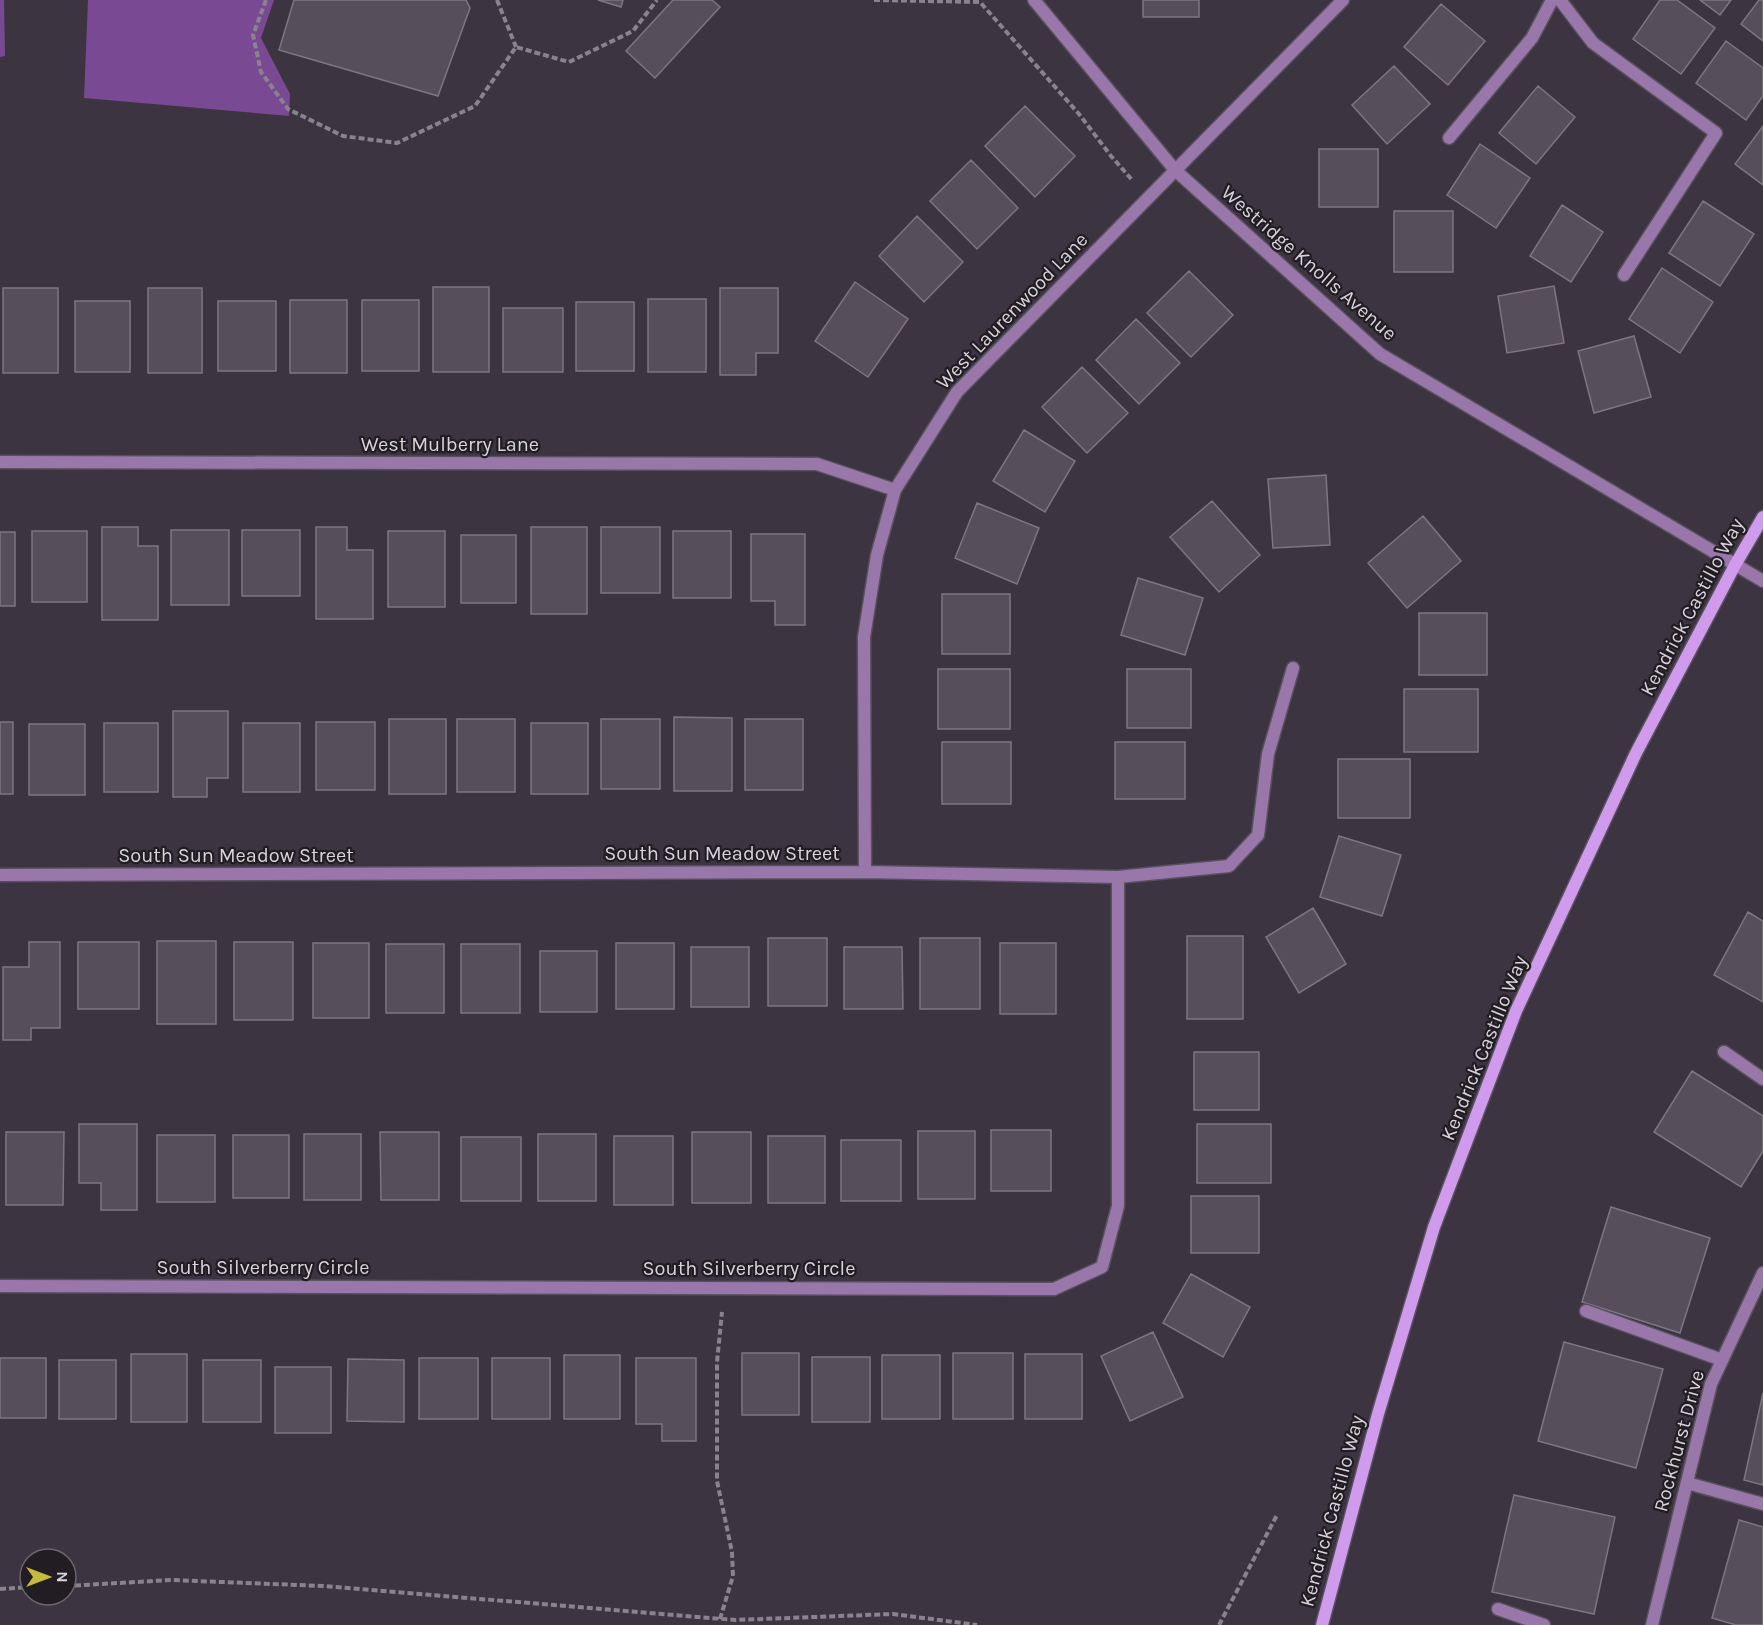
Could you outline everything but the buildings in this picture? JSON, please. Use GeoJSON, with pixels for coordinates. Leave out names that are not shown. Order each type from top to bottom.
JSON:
{"type":"FeatureCollection","features":[{"type":"Feature","properties":{"kind":"main road","name":"Kendrick Castillo Way"},"geometry":{"type":"LineString","coordinates":[[1322,1625],[1377,1414],[1434,1227],[1516,1011],[1636,753],[1735,565],[1763,517]]}},
{"type":"Feature","properties":{"kind":"street","name":"Westridge Knolls Avenue"},"geometry":{"type":"LineString","coordinates":[[1034,0],[1175,170],[1380,354],[1763,581]]}},
{"type":"Feature","properties":{"kind":"street","name":"West Laurenwood Lane"},"geometry":{"type":"LineString","coordinates":[[865,872],[864,637],[878,555],[896,490],[957,392],[1343,0]]}},
{"type":"Feature","properties":{"kind":"street"},"geometry":{"type":"LineString","coordinates":[[1449,138],[1532,38],[1552,0]]}},
{"type":"Feature","properties":{"kind":"street"},"geometry":{"type":"LineString","coordinates":[[1560,0],[1593,43],[1716,133],[1624,275]]}},
{"type":"Feature","properties":{"kind":"street","name":"West Mulberry Lane"},"geometry":{"type":"LineString","coordinates":[[0,462],[817,464],[896,490]]}},
{"type":"Feature","properties":{"kind":"street","name":"South Sun Meadow Street"},"geometry":{"type":"LineString","coordinates":[[0,875],[865,872],[1118,877],[1229,866],[1258,835],[1268,754],[1293,668]]}},
{"type":"Feature","properties":{"kind":"street","name":"South Silverberry Circle"},"geometry":{"type":"LineString","coordinates":[[0,1286],[1054,1289],[1102,1267],[1118,1206],[1118,877]]}},
{"type":"Feature","properties":{"kind":"street"},"geometry":{"type":"LineString","coordinates":[[1724,1052],[1763,1079]]}},
{"type":"Feature","properties":{"kind":"street","name":"Rockhurst Drive"},"geometry":{"type":"LineString","coordinates":[[1652,1625],[1711,1384],[1763,1273]]}},
{"type":"Feature","properties":{"kind":"street"},"geometry":{"type":"LineString","coordinates":[[1586,1311],[1722,1360]]}},
{"type":"Feature","properties":{"kind":"street"},"geometry":{"type":"LineString","coordinates":[[1687,1483],[1763,1504]]}},
{"type":"Feature","properties":{"kind":"street"},"geometry":{"type":"LineString","coordinates":[[1498,1610],[1544,1625]]}},
{"type":"Feature","properties":{"kind":"path"},"geometry":{"type":"LineString","coordinates":[[266,0],[253,35],[261,72],[288,109],[343,136],[397,143],[476,106],[516,47]]}},
{"type":"Feature","properties":{"kind":"path"},"geometry":{"type":"LineString","coordinates":[[497,0],[516,47]]}},
{"type":"Feature","properties":{"kind":"path"},"geometry":{"type":"LineString","coordinates":[[516,47],[569,62],[633,31],[657,0]]}},
{"type":"Feature","properties":{"kind":"path"},"geometry":{"type":"LineString","coordinates":[[874,0],[980,2],[1079,114],[1111,156],[1149,197]]}},
{"type":"Feature","properties":{"kind":"path"},"geometry":{"type":"LineString","coordinates":[[720,1619],[733,1576],[732,1552],[717,1482],[717,1362],[723,1288]]}},
{"type":"Feature","properties":{"kind":"path"},"geometry":{"type":"LineString","coordinates":[[1219,1625],[1277,1515]]}},
{"type":"Feature","properties":{"kind":"path"},"geometry":{"type":"LineString","coordinates":[[78,1585],[171,1580],[323,1586],[720,1619],[893,1614],[977,1625]]}},
{"type":"Feature","properties":{"kind":"path"},"geometry":{"type":"LineString","coordinates":[[0,1589],[18,1588]]}},
{"type":"Feature","properties":{"kind":"shaded area"},"geometry":{"type":"Polygon","coordinates":[[[0,0],[4,0],[5,56],[0,57],[0,0]]]}},
{"type":"Feature","properties":{"kind":"shaded area"},"geometry":{"type":"Polygon","coordinates":[[[88,0],[274,0],[261,38],[290,94],[289,116],[84,98],[88,0]]]}}]}
